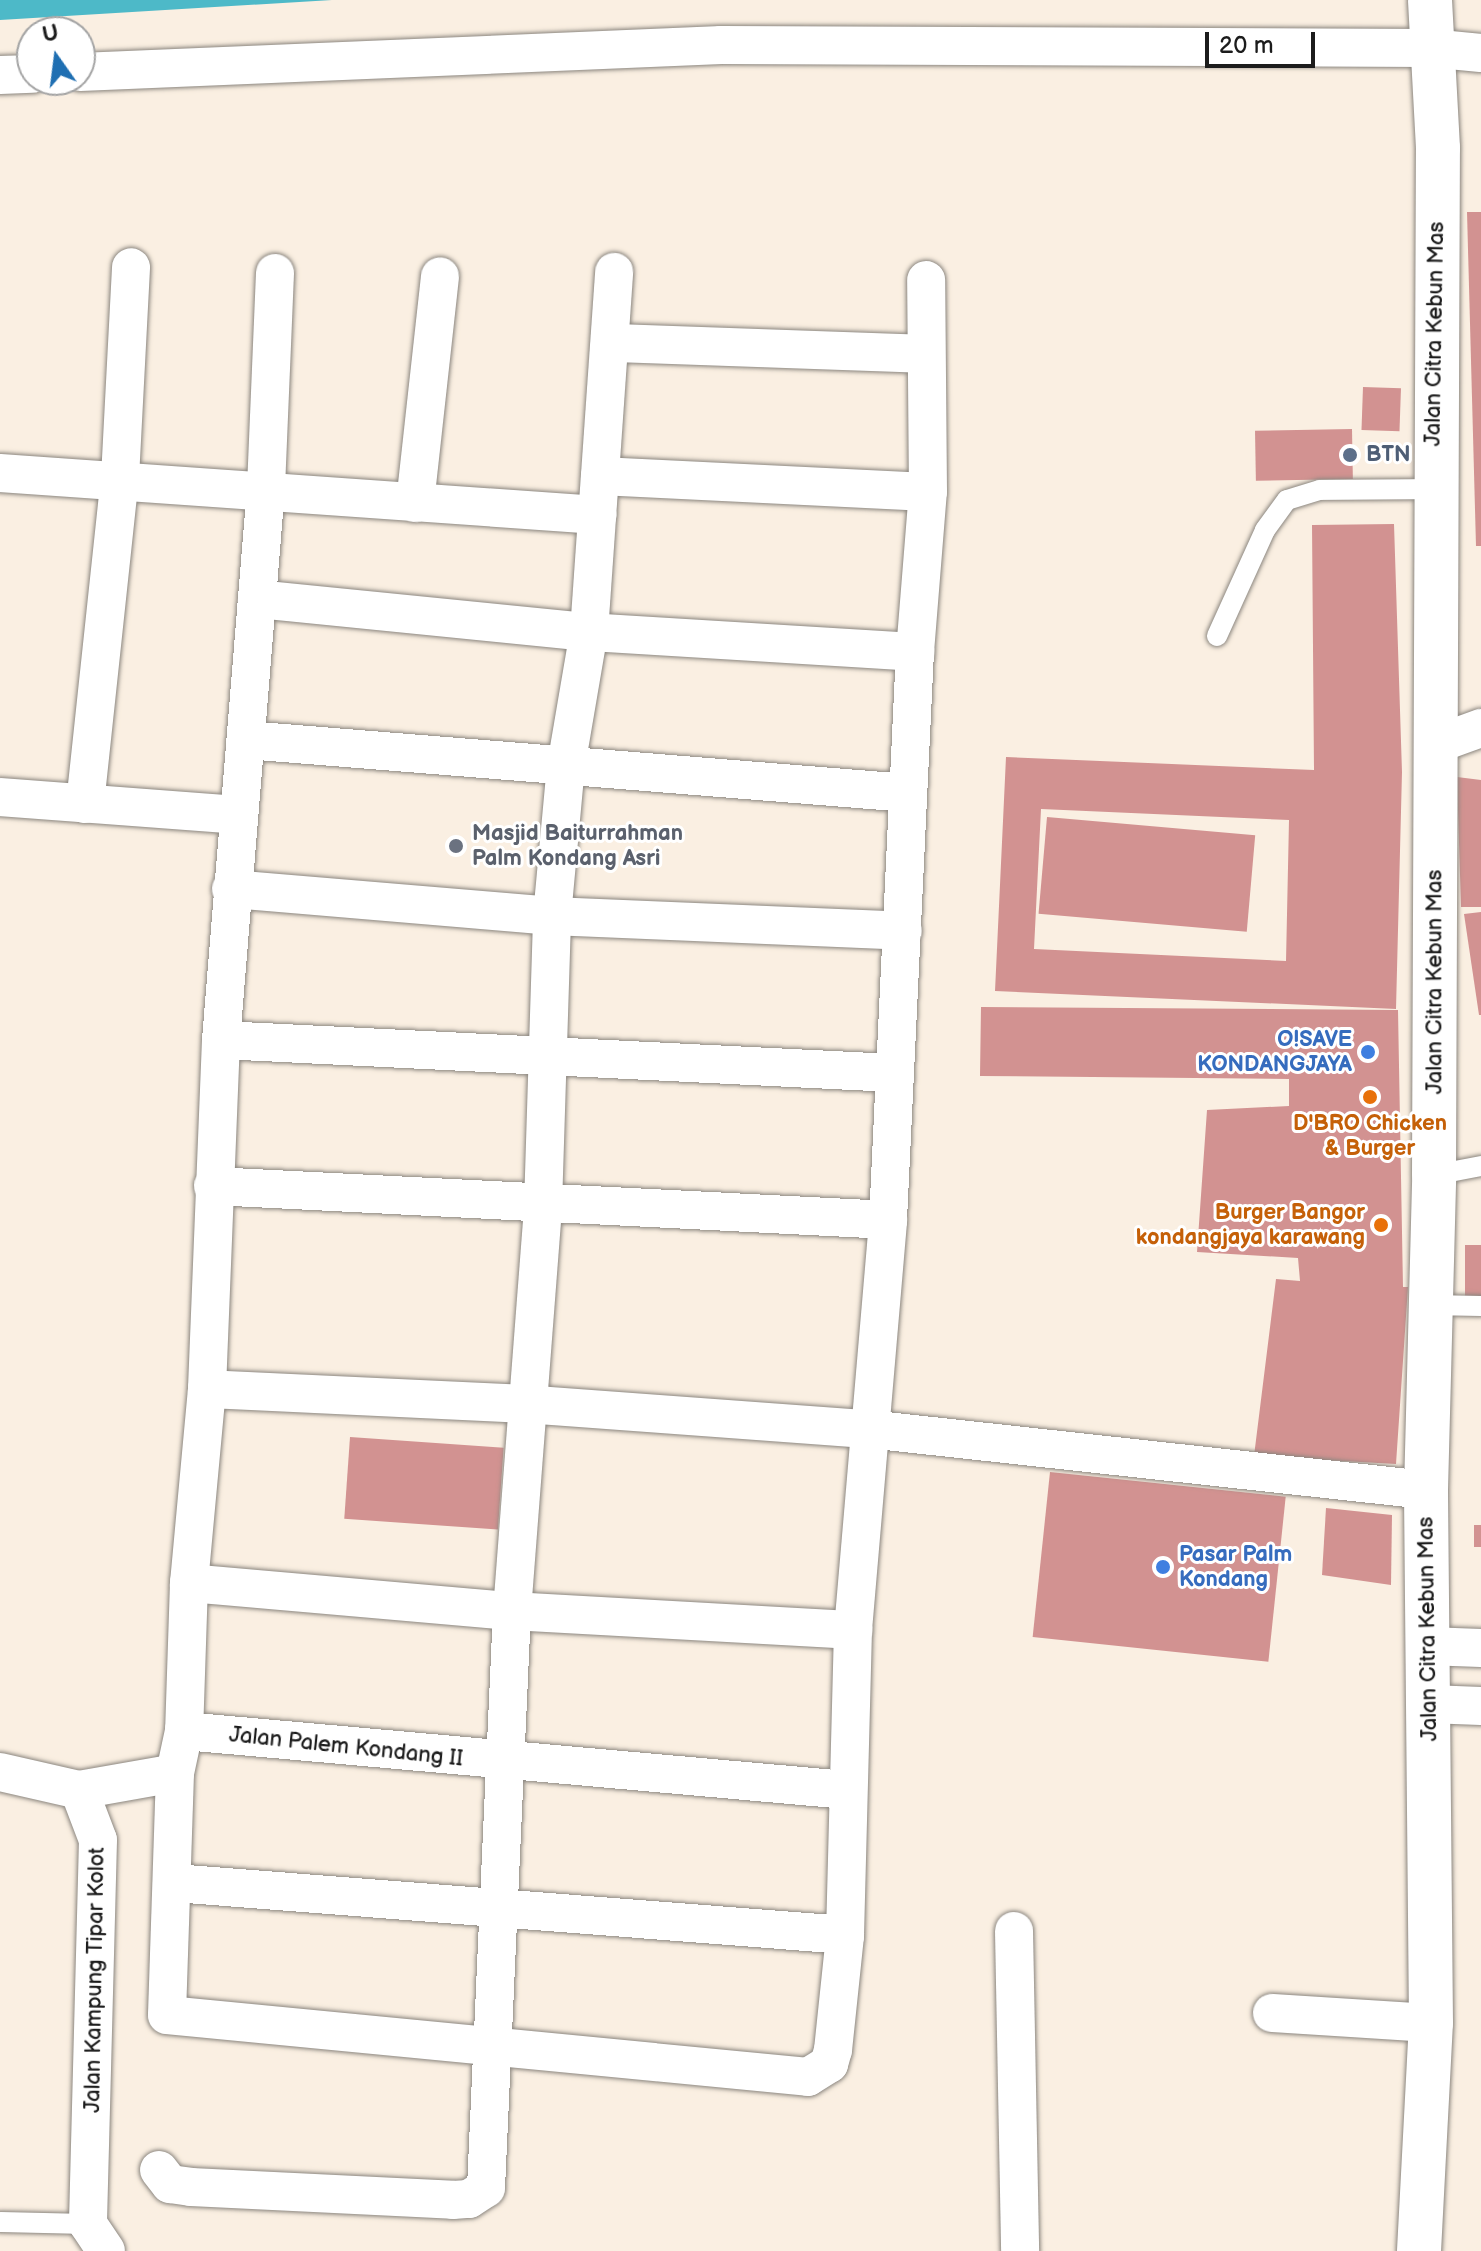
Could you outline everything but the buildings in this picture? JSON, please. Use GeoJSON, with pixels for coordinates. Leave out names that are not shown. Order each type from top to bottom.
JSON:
{"type":"FeatureCollection","features":[{"type":"Feature","properties":{"kind":"street","name":"Jalan Citra Kebun Mas"},"geometry":{"type":"LineString","coordinates":[[1419,2251],[1431,2023],[1426,1490],[1434,1175],[1437,744],[1433,489],[1437,168],[1429,48],[1430,0]]}},
{"type":"Feature","properties":{"kind":"street"},"geometry":{"type":"LineString","coordinates":[[96,71],[721,45],[1429,48],[1481,53]]}},
{"type":"Feature","properties":{"kind":"street"},"geometry":{"type":"LineString","coordinates":[[85,804],[120,478],[131,267]]}},
{"type":"Feature","properties":{"kind":"street"},"geometry":{"type":"LineString","coordinates":[[159,2170],[170,2184],[191,2187],[469,2199],[486,2188],[524,1404],[543,1206],[552,916],[566,766],[589,632],[613,343],[614,272]]}},
{"type":"Feature","properties":{"kind":"street"},"geometry":{"type":"LineString","coordinates":[[275,273],[266,488],[221,1040],[207,1389],[189,1583],[184,1731],[175,1773],[174,1883],[167,2015],[492,2044],[808,2077],[829,2064],[833,2050],[845,1935],[853,1630],[888,1220],[915,652],[928,492],[924,354],[926,280]]}},
{"type":"Feature","properties":{"kind":"street"},"geometry":{"type":"LineString","coordinates":[[415,503],[440,276]]}},
{"type":"Feature","properties":{"kind":"street"},"geometry":{"type":"LineString","coordinates":[[613,343],[924,354]]}},
{"type":"Feature","properties":{"kind":"street"},"geometry":{"type":"LineString","coordinates":[[0,473],[266,488],[415,503],[598,515]]}},
{"type":"Feature","properties":{"kind":"street"},"geometry":{"type":"LineString","coordinates":[[600,476],[928,492]]}},
{"type":"Feature","properties":{"kind":"street"},"geometry":{"type":"LineString","coordinates":[[257,599],[589,632],[915,652]]}},
{"type":"Feature","properties":{"kind":"street"},"geometry":{"type":"LineString","coordinates":[[1437,744],[1481,728]]}},
{"type":"Feature","properties":{"kind":"street"},"geometry":{"type":"LineString","coordinates":[[246,740],[908,793]]}},
{"type":"Feature","properties":{"kind":"street"},"geometry":{"type":"LineString","coordinates":[[0,797],[238,815]]}},
{"type":"Feature","properties":{"kind":"street"},"geometry":{"type":"LineString","coordinates":[[231,889],[552,916],[903,931]]}},
{"type":"Feature","properties":{"kind":"street"},"geometry":{"type":"LineString","coordinates":[[221,1040],[894,1073]]}},
{"type":"Feature","properties":{"kind":"street"},"geometry":{"type":"LineString","coordinates":[[213,1186],[543,1206],[888,1220]]}},
{"type":"Feature","properties":{"kind":"street"},"geometry":{"type":"LineString","coordinates":[[207,1389],[524,1404],[868,1429],[1426,1490]]}},
{"type":"Feature","properties":{"kind":"street"},"geometry":{"type":"LineString","coordinates":[[189,1583],[512,1611],[853,1630]]}},
{"type":"Feature","properties":{"kind":"street"},"geometry":{"type":"LineString","coordinates":[[1427,1646],[1481,1648]]}},
{"type":"Feature","properties":{"kind":"street"},"geometry":{"type":"LineString","coordinates":[[1429,1704],[1481,1706]]}},
{"type":"Feature","properties":{"kind":"street","name":"Jalan Palem Kondang II"},"geometry":{"type":"LineString","coordinates":[[184,1731],[508,1763],[847,1790]]}},
{"type":"Feature","properties":{"kind":"street"},"geometry":{"type":"LineString","coordinates":[[0,1772],[79,1790],[175,1773]]}},
{"type":"Feature","properties":{"kind":"street","name":"Jalan Kampung Tipar Kolot"},"geometry":{"type":"LineString","coordinates":[[79,1790],[98,1840],[97,2238]]}},
{"type":"Feature","properties":{"kind":"street"},"geometry":{"type":"LineString","coordinates":[[174,1883],[845,1935]]}},
{"type":"Feature","properties":{"kind":"street"},"geometry":{"type":"LineString","coordinates":[[1014,1931],[1020,2251]]}},
{"type":"Feature","properties":{"kind":"street"},"geometry":{"type":"LineString","coordinates":[[1272,2013],[1431,2023]]}},
{"type":"Feature","properties":{"kind":"lane"},"geometry":{"type":"LineString","coordinates":[[1217,636],[1265,530],[1287,500],[1320,490],[1433,489]]}},
{"type":"Feature","properties":{"kind":"lane"},"geometry":{"type":"LineString","coordinates":[[1434,1175],[1481,1166]]}},
{"type":"Feature","properties":{"kind":"lane"},"geometry":{"type":"LineString","coordinates":[[1429,1305],[1481,1306]]}},
{"type":"Feature","properties":{"kind":"lane"},"geometry":{"type":"LineString","coordinates":[[0,2222],[97,2238]]}},
{"type":"Feature","properties":{"kind":"water"},"geometry":{"type":"Polygon","coordinates":[[[0,0],[332,0],[66,16],[16,16],[16,19],[0,20],[0,0]]]}},
{"type":"Feature","properties":{"kind":"place","name":"BTN"},"geometry":{"type":"Point","coordinates":[1350,455]}},
{"type":"Feature","properties":{"kind":"place","name":"Masjid Baiturrahman Palm Kondang Asri"},"geometry":{"type":"Point","coordinates":[456,846]}},
{"type":"Feature","properties":{"kind":"place","name":"O!SAVE KONDANGJAYA"},"geometry":{"type":"Point","coordinates":[1368,1052]}},
{"type":"Feature","properties":{"kind":"place","name":"D'BRO Chicken & Burger"},"geometry":{"type":"Point","coordinates":[1370,1097]}},
{"type":"Feature","properties":{"kind":"place","name":"Burger Bangor kondangjaya karawang"},"geometry":{"type":"Point","coordinates":[1381,1225]}},
{"type":"Feature","properties":{"kind":"place","name":"Pasar Palm Kondang"},"geometry":{"type":"Point","coordinates":[1163,1567]}}]}
